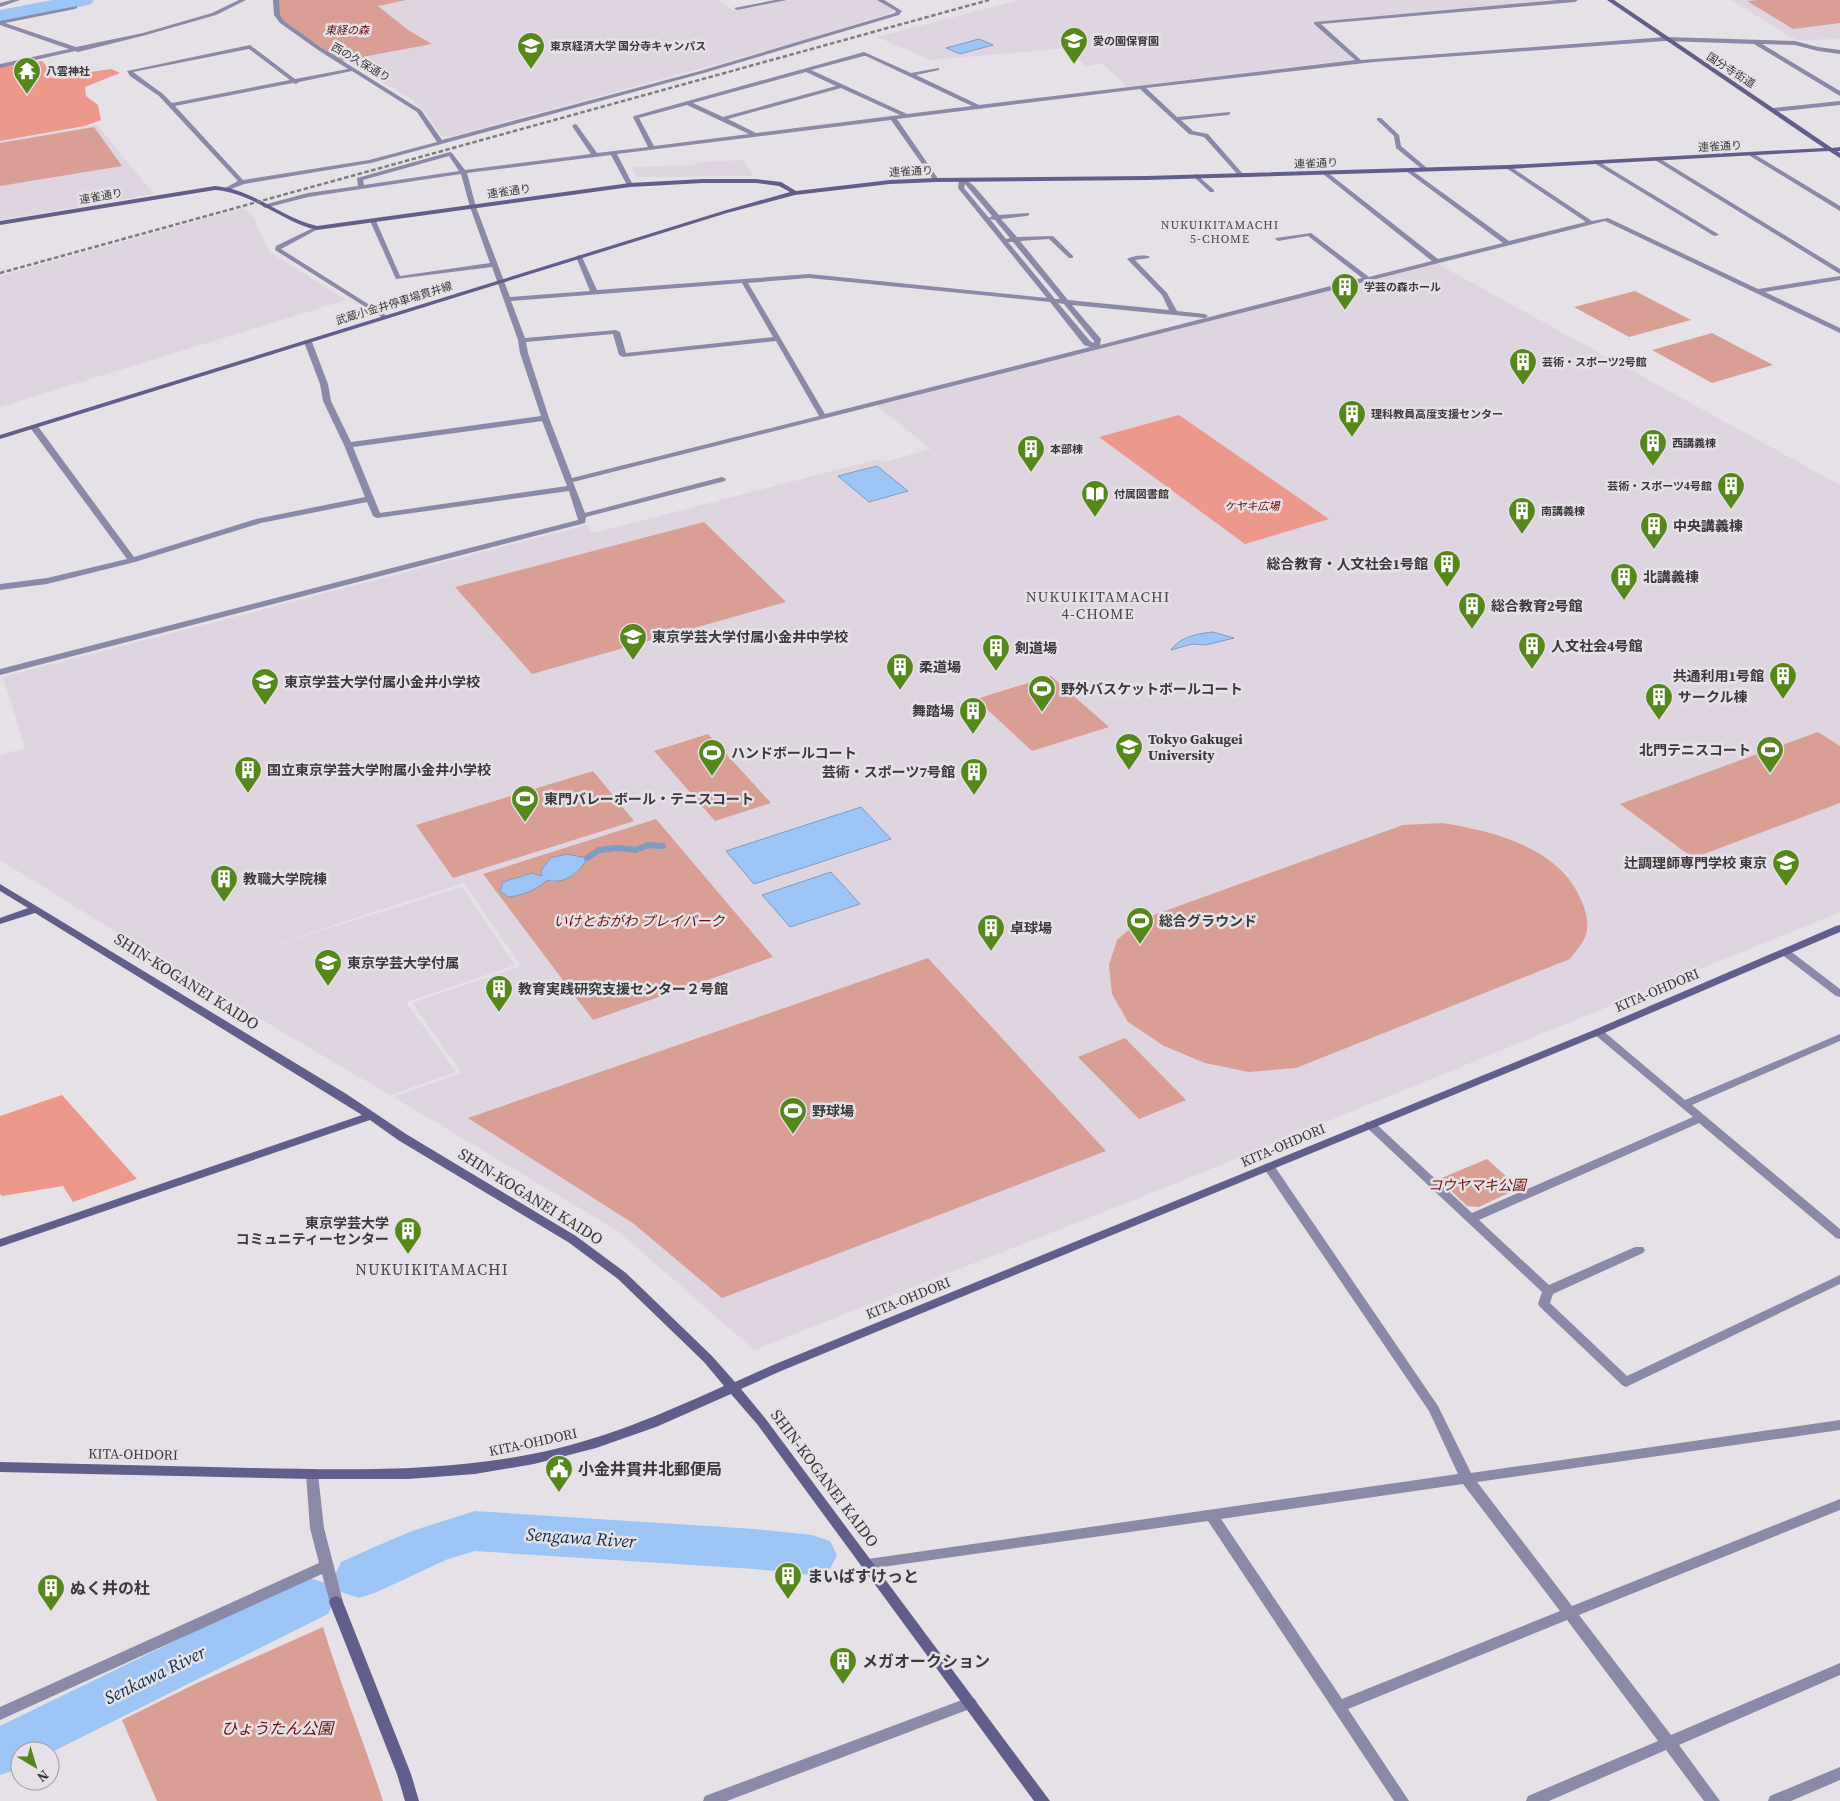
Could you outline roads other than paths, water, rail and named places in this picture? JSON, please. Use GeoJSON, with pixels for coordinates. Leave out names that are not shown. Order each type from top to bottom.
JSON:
{"type":"FeatureCollection","features":[{"type":"Feature","properties":{"kind":"main road","name":"国分寺街道"},"geometry":{"type":"LineString","coordinates":[[1610,0],[1840,156]]}},
{"type":"Feature","properties":{"kind":"main road","name":"連雀通り"},"geometry":{"type":"LineString","coordinates":[[0,224],[210,188],[237,191],[304,225],[317,228],[630,185],[703,181],[756,181],[781,184],[795,193],[852,185],[936,180],[1324,173],[1752,155],[1840,149]]}},
{"type":"Feature","properties":{"kind":"main road","name":"武蔵小金井停車場貫井線"},"geometry":{"type":"LineString","coordinates":[[0,437],[724,212],[795,193]]}},
{"type":"Feature","properties":{"kind":"main road","name":"SHIN-KOGANEI KAIDO"},"geometry":{"type":"LineString","coordinates":[[0,887],[572,1239],[622,1276],[708,1359],[761,1421],[1042,1801]]}},
{"type":"Feature","properties":{"kind":"main road"},"geometry":{"type":"LineString","coordinates":[[0,921],[35,909]]}},
{"type":"Feature","properties":{"kind":"main road","name":"KITA-OHDORI"},"geometry":{"type":"LineString","coordinates":[[0,1467],[312,1474],[408,1474],[476,1469],[534,1459],[596,1443],[652,1424],[776,1368],[1598,1032],[1840,928]]}},
{"type":"Feature","properties":{"kind":"main road"},"geometry":{"type":"LineString","coordinates":[[0,1243],[371,1116]]}},
{"type":"Feature","properties":{"kind":"main road"},"geometry":{"type":"LineString","coordinates":[[336,1602],[404,1774],[412,1801]]}},
{"type":"Feature","properties":{"kind":"street"},"geometry":{"type":"LineString","coordinates":[[0,5],[17,0]]}},
{"type":"Feature","properties":{"kind":"street"},"geometry":{"type":"LineString","coordinates":[[0,66],[79,50],[190,21],[214,14],[243,0]]}},
{"type":"Feature","properties":{"kind":"street","name":"西の久保通り"},"geometry":{"type":"LineString","coordinates":[[276,0],[278,19],[320,49],[389,90],[419,111],[441,143]]}},
{"type":"Feature","properties":{"kind":"street"},"geometry":{"type":"LineString","coordinates":[[737,8],[784,0]]}},
{"type":"Feature","properties":{"kind":"street"},"geometry":{"type":"LineString","coordinates":[[227,189],[242,182],[370,162],[702,72],[897,14],[899,11],[880,0]]}},
{"type":"Feature","properties":{"kind":"street"},"geometry":{"type":"LineString","coordinates":[[1360,62],[1316,24],[1575,0]]}},
{"type":"Feature","properties":{"kind":"street"},"geometry":{"type":"LineString","coordinates":[[0,23],[74,7]]}},
{"type":"Feature","properties":{"kind":"street"},"geometry":{"type":"LineString","coordinates":[[0,23],[79,50]]}},
{"type":"Feature","properties":{"kind":"street"},"geometry":{"type":"LineString","coordinates":[[265,206],[308,194],[651,147],[1360,62],[1666,39],[1795,43],[1840,52]]}},
{"type":"Feature","properties":{"kind":"street"},"geometry":{"type":"LineString","coordinates":[[1754,42],[1840,94]]}},
{"type":"Feature","properties":{"kind":"street"},"geometry":{"type":"LineString","coordinates":[[242,182],[161,95],[130,72],[250,47],[296,82]]}},
{"type":"Feature","properties":{"kind":"street"},"geometry":{"type":"LineString","coordinates":[[651,147],[636,117],[864,54],[979,107]]}},
{"type":"Feature","properties":{"kind":"street"},"geometry":{"type":"LineString","coordinates":[[911,75],[937,68]]}},
{"type":"Feature","properties":{"kind":"street"},"geometry":{"type":"LineString","coordinates":[[171,105],[296,82],[354,69]]}},
{"type":"Feature","properties":{"kind":"street"},"geometry":{"type":"LineString","coordinates":[[806,70],[907,116]]}},
{"type":"Feature","properties":{"kind":"street"},"geometry":{"type":"LineString","coordinates":[[723,119],[842,86]]}},
{"type":"Feature","properties":{"kind":"street"},"geometry":{"type":"LineString","coordinates":[[1141,88],[1191,133],[1206,136],[1241,175]]}},
{"type":"Feature","properties":{"kind":"street"},"geometry":{"type":"LineString","coordinates":[[688,103],[755,135]]}},
{"type":"Feature","properties":{"kind":"street"},"geometry":{"type":"LineString","coordinates":[[1774,110],[1840,103]]}},
{"type":"Feature","properties":{"kind":"street"},"geometry":{"type":"LineString","coordinates":[[1176,118],[1228,113]]}},
{"type":"Feature","properties":{"kind":"street"},"geometry":{"type":"LineString","coordinates":[[893,118],[936,180]]}},
{"type":"Feature","properties":{"kind":"street"},"geometry":{"type":"LineString","coordinates":[[1379,119],[1397,136],[1398,147],[1425,169]]}},
{"type":"Feature","properties":{"kind":"street"},"geometry":{"type":"LineString","coordinates":[[575,126],[595,155]]}},
{"type":"Feature","properties":{"kind":"street"},"geometry":{"type":"LineString","coordinates":[[613,152],[630,185]]}},
{"type":"Feature","properties":{"kind":"street"},"geometry":{"type":"LineString","coordinates":[[0,672],[582,521],[582,516],[524,353],[522,340],[473,206],[463,172],[450,154],[359,179],[362,187]]}},
{"type":"Feature","properties":{"kind":"street"},"geometry":{"type":"LineString","coordinates":[[1752,155],[1840,209]]}},
{"type":"Feature","properties":{"kind":"street"},"geometry":{"type":"LineString","coordinates":[[1657,159],[1840,272]]}},
{"type":"Feature","properties":{"kind":"street"},"geometry":{"type":"LineString","coordinates":[[1596,162],[1716,235]]}},
{"type":"Feature","properties":{"kind":"street"},"geometry":{"type":"LineString","coordinates":[[1508,166],[1590,222]]}},
{"type":"Feature","properties":{"kind":"street"},"geometry":{"type":"LineString","coordinates":[[1408,170],[1507,243]]}},
{"type":"Feature","properties":{"kind":"street"},"geometry":{"type":"LineString","coordinates":[[1324,173],[1435,260]]}},
{"type":"Feature","properties":{"kind":"street"},"geometry":{"type":"LineString","coordinates":[[1196,176],[1212,191]]}},
{"type":"Feature","properties":{"kind":"street"},"geometry":{"type":"LineString","coordinates":[[962,180],[972,187],[1098,341],[1096,347],[1086,343],[1049,299],[961,188],[962,180]]}},
{"type":"Feature","properties":{"kind":"street"},"geometry":{"type":"LineString","coordinates":[[986,219],[1027,214]]}},
{"type":"Feature","properties":{"kind":"street"},"geometry":{"type":"LineString","coordinates":[[308,342],[324,384],[327,402],[348,445],[377,516],[570,484],[822,416],[1435,260],[1606,219],[1840,330]]}},
{"type":"Feature","properties":{"kind":"street"},"geometry":{"type":"LineString","coordinates":[[373,221],[398,278],[495,264]]}},
{"type":"Feature","properties":{"kind":"street"},"geometry":{"type":"LineString","coordinates":[[317,228],[278,247],[278,250],[385,317]]}},
{"type":"Feature","properties":{"kind":"street"},"geometry":{"type":"LineString","coordinates":[[1278,239],[1309,234],[1366,278]]}},
{"type":"Feature","properties":{"kind":"street"},"geometry":{"type":"LineString","coordinates":[[1003,241],[1051,237],[1071,257]]}},
{"type":"Feature","properties":{"kind":"street"},"geometry":{"type":"LineString","coordinates":[[579,257],[594,292]]}},
{"type":"Feature","properties":{"kind":"street"},"geometry":{"type":"LineString","coordinates":[[1147,257],[1130,259],[1165,294],[1174,313]]}},
{"type":"Feature","properties":{"kind":"street"},"geometry":{"type":"LineString","coordinates":[[507,299],[809,276],[1063,300],[1214,317]]}},
{"type":"Feature","properties":{"kind":"street"},"geometry":{"type":"LineString","coordinates":[[1760,291],[1840,278]]}},
{"type":"Feature","properties":{"kind":"street"},"geometry":{"type":"LineString","coordinates":[[744,281],[822,416]]}},
{"type":"Feature","properties":{"kind":"street"},"geometry":{"type":"LineString","coordinates":[[522,340],[616,332],[623,355],[779,339]]}},
{"type":"Feature","properties":{"kind":"street"},"geometry":{"type":"LineString","coordinates":[[348,445],[546,418]]}},
{"type":"Feature","properties":{"kind":"street"},"geometry":{"type":"LineString","coordinates":[[34,427],[132,560]]}},
{"type":"Feature","properties":{"kind":"street"},"geometry":{"type":"LineString","coordinates":[[582,516],[722,479]]}},
{"type":"Feature","properties":{"kind":"street"},"geometry":{"type":"LineString","coordinates":[[0,588],[47,582],[132,560],[259,522],[369,499]]}},
{"type":"Feature","properties":{"kind":"street"},"geometry":{"type":"LineString","coordinates":[[1785,952],[1840,994]]}},
{"type":"Feature","properties":{"kind":"street"},"geometry":{"type":"LineString","coordinates":[[1598,1032],[1840,1234]]}},
{"type":"Feature","properties":{"kind":"street"},"geometry":{"type":"LineString","coordinates":[[1686,1104],[1840,1037]]}},
{"type":"Feature","properties":{"kind":"street"},"geometry":{"type":"LineString","coordinates":[[1470,1219],[1701,1118]]}},
{"type":"Feature","properties":{"kind":"street"},"geometry":{"type":"LineString","coordinates":[[1370,1125],[1548,1291]]}},
{"type":"Feature","properties":{"kind":"street"},"geometry":{"type":"LineString","coordinates":[[1269,1167],[1434,1409],[1467,1479],[1713,1801]]}},
{"type":"Feature","properties":{"kind":"street"},"geometry":{"type":"LineString","coordinates":[[1639,1250],[1548,1291],[1544,1304],[1626,1382],[1840,1279]]}},
{"type":"Feature","properties":{"kind":"street"},"geometry":{"type":"LineString","coordinates":[[868,1564],[1840,1425]]}},
{"type":"Feature","properties":{"kind":"street"},"geometry":{"type":"LineString","coordinates":[[312,1474],[317,1528],[336,1602]]}},
{"type":"Feature","properties":{"kind":"street"},"geometry":{"type":"LineString","coordinates":[[1339,1706],[1840,1504]]}},
{"type":"Feature","properties":{"kind":"street"},"geometry":{"type":"LineString","coordinates":[[1211,1515],[1402,1801]]}},
{"type":"Feature","properties":{"kind":"street"},"geometry":{"type":"LineString","coordinates":[[0,1714],[326,1566]]}},
{"type":"Feature","properties":{"kind":"street"},"geometry":{"type":"LineString","coordinates":[[1533,1801],[1840,1669]]}},
{"type":"Feature","properties":{"kind":"street"},"geometry":{"type":"LineString","coordinates":[[710,1801],[970,1703]]}},
{"type":"Feature","properties":{"kind":"street"},"geometry":{"type":"LineString","coordinates":[[1775,1801],[1840,1773]]}},
{"type":"Feature","properties":{"kind":"water"},"geometry":{"type":"Polygon","coordinates":[[[979,39],[993,45],[960,54],[946,48],[979,39]]]}},
{"type":"Feature","properties":{"kind":"water"},"geometry":{"type":"Polygon","coordinates":[[[877,466],[908,491],[869,502],[838,476],[877,466]]]}},
{"type":"Feature","properties":{"kind":"water"},"geometry":{"type":"Polygon","coordinates":[[[1213,632],[1234,638],[1206,645],[1192,644],[1171,650],[1184,639],[1213,632]]]}},
{"type":"Feature","properties":{"kind":"water"},"geometry":{"type":"Polygon","coordinates":[[[861,807],[891,839],[754,884],[726,851],[861,807]]]}},
{"type":"Feature","properties":{"kind":"water"},"geometry":{"type":"Polygon","coordinates":[[[567,854],[587,858],[576,873],[571,876],[559,881],[547,880],[534,890],[523,894],[508,897],[500,891],[503,882],[532,873],[542,876],[541,871],[550,858],[567,854]]]}},
{"type":"Feature","properties":{"kind":"water"},"geometry":{"type":"Polygon","coordinates":[[[831,872],[860,904],[790,927],[762,895],[831,872]]]}},
{"type":"Feature","properties":{"kind":"waterway"},"geometry":{"type":"LineString","coordinates":[[0,16],[84,0]]}},
{"type":"Feature","properties":{"kind":"waterway"},"geometry":{"type":"LineString","coordinates":[[587,858],[599,850],[617,848],[636,850],[648,845],[663,846]]}},
{"type":"Feature","properties":{"kind":"waterway","name":"Sengawa River"},"geometry":{"type":"LineString","coordinates":[[359,1577],[430,1545],[475,1531],[754,1549],[812,1555]]}},
{"type":"Feature","properties":{"kind":"waterway","name":"Senkawa River"},"geometry":{"type":"LineString","coordinates":[[0,1752],[310,1599]]}},
{"type":"Feature","properties":{"kind":"railway"},"geometry":{"type":"LineString","coordinates":[[0,273],[989,0]]}},
{"type":"Feature","properties":{"kind":"place","name":"愛の園保育園"},"geometry":{"type":"Point","coordinates":[1074,65]}},
{"type":"Feature","properties":{"kind":"place","name":"東京経済大学 国分寺キャンパス"},"geometry":{"type":"Point","coordinates":[531,70]}},
{"type":"Feature","properties":{"kind":"place","name":"八雲神社"},"geometry":{"type":"Point","coordinates":[27,95]}},
{"type":"Feature","properties":{"kind":"place","name":"学芸の森ホール"},"geometry":{"type":"Point","coordinates":[1345,311]}},
{"type":"Feature","properties":{"kind":"place","name":"芸術・スポーツ2号館"},"geometry":{"type":"Point","coordinates":[1523,386]}},
{"type":"Feature","properties":{"kind":"place","name":"理科教員高度支援センター"},"geometry":{"type":"Point","coordinates":[1352,438]}},
{"type":"Feature","properties":{"kind":"place","name":"西講義棟"},"geometry":{"type":"Point","coordinates":[1653,467]}},
{"type":"Feature","properties":{"kind":"place","name":"本部棟"},"geometry":{"type":"Point","coordinates":[1031,473]}},
{"type":"Feature","properties":{"kind":"place","name":"芸術・スポーツ4号館"},"geometry":{"type":"Point","coordinates":[1731,510]}},
{"type":"Feature","properties":{"kind":"place","name":"付属図書館"},"geometry":{"type":"Point","coordinates":[1095,518]}},
{"type":"Feature","properties":{"kind":"place","name":"南講義棟"},"geometry":{"type":"Point","coordinates":[1522,535]}},
{"type":"Feature","properties":{"kind":"place","name":"中央講義棟"},"geometry":{"type":"Point","coordinates":[1654,550]}},
{"type":"Feature","properties":{"kind":"place","name":"総合教育・人文社会1号館"},"geometry":{"type":"Point","coordinates":[1447,588]}},
{"type":"Feature","properties":{"kind":"place","name":"北講義棟"},"geometry":{"type":"Point","coordinates":[1624,601]}},
{"type":"Feature","properties":{"kind":"place","name":"総合教育2号館"},"geometry":{"type":"Point","coordinates":[1472,630]}},
{"type":"Feature","properties":{"kind":"place","name":"東京学芸大学付属小金井中学校"},"geometry":{"type":"Point","coordinates":[633,661]}},
{"type":"Feature","properties":{"kind":"place","name":"人文社会4号館"},"geometry":{"type":"Point","coordinates":[1532,670]}},
{"type":"Feature","properties":{"kind":"place","name":"剣道場"},"geometry":{"type":"Point","coordinates":[996,672]}},
{"type":"Feature","properties":{"kind":"place","name":"柔道場"},"geometry":{"type":"Point","coordinates":[900,691]}},
{"type":"Feature","properties":{"kind":"place","name":"共通利用1号館"},"geometry":{"type":"Point","coordinates":[1783,700]}},
{"type":"Feature","properties":{"kind":"place","name":"東京学芸大学付属小金井小学校"},"geometry":{"type":"Point","coordinates":[265,706]}},
{"type":"Feature","properties":{"kind":"place","name":"野外バスケットボールコート"},"geometry":{"type":"Point","coordinates":[1042,713]}},
{"type":"Feature","properties":{"kind":"place","name":"サークル棟"},"geometry":{"type":"Point","coordinates":[1659,721]}},
{"type":"Feature","properties":{"kind":"place","name":"舞踏場"},"geometry":{"type":"Point","coordinates":[973,735]}},
{"type":"Feature","properties":{"kind":"place","name":"Tokyo Gakugei University"},"geometry":{"type":"Point","coordinates":[1129,771]}},
{"type":"Feature","properties":{"kind":"place","name":"北門テニスコート"},"geometry":{"type":"Point","coordinates":[1770,774]}},
{"type":"Feature","properties":{"kind":"place","name":"ハンドボールコート"},"geometry":{"type":"Point","coordinates":[712,777]}},
{"type":"Feature","properties":{"kind":"place","name":"国立東京学芸大学附属小金井小学校"},"geometry":{"type":"Point","coordinates":[248,794]}},
{"type":"Feature","properties":{"kind":"place","name":"芸術・スポーツ7号館"},"geometry":{"type":"Point","coordinates":[974,796]}},
{"type":"Feature","properties":{"kind":"place","name":"東門バレーボール・テニスコート"},"geometry":{"type":"Point","coordinates":[525,823]}},
{"type":"Feature","properties":{"kind":"place","name":"辻調理師専門学校 東京"},"geometry":{"type":"Point","coordinates":[1786,887]}},
{"type":"Feature","properties":{"kind":"place","name":"教職大学院棟"},"geometry":{"type":"Point","coordinates":[224,903]}},
{"type":"Feature","properties":{"kind":"place","name":"総合グラウンド"},"geometry":{"type":"Point","coordinates":[1140,945]}},
{"type":"Feature","properties":{"kind":"place","name":"卓球場"},"geometry":{"type":"Point","coordinates":[991,952]}},
{"type":"Feature","properties":{"kind":"place","name":"東京学芸大学付属"},"geometry":{"type":"Point","coordinates":[328,987]}},
{"type":"Feature","properties":{"kind":"place","name":"教育実践研究支援センター２号館"},"geometry":{"type":"Point","coordinates":[499,1013]}},
{"type":"Feature","properties":{"kind":"place","name":"野球場"},"geometry":{"type":"Point","coordinates":[793,1135]}},
{"type":"Feature","properties":{"kind":"place","name":"東京学芸大学 コミュニティーセンター"},"geometry":{"type":"Point","coordinates":[408,1255]}},
{"type":"Feature","properties":{"kind":"place","name":"小金井貫井北郵便局"},"geometry":{"type":"Point","coordinates":[559,1493]}},
{"type":"Feature","properties":{"kind":"place","name":"まいばすけっと"},"geometry":{"type":"Point","coordinates":[788,1600]}},
{"type":"Feature","properties":{"kind":"place","name":"ぬく井の杜"},"geometry":{"type":"Point","coordinates":[51,1612]}},
{"type":"Feature","properties":{"kind":"place","name":"メガオークション"},"geometry":{"type":"Point","coordinates":[843,1685]}},
{"type":"Feature","properties":{"kind":"district","name":"NUKUIKITAMACHI 5-CHOME"},"geometry":{"type":"Point","coordinates":[1220,232]}},
{"type":"Feature","properties":{"kind":"district","name":"NUKUIKITAMACHI 4-CHOME"},"geometry":{"type":"Point","coordinates":[1098,606]}},
{"type":"Feature","properties":{"kind":"district","name":"NUKUIKITAMACHI"},"geometry":{"type":"Point","coordinates":[432,1269]}},
{"type":"Feature","properties":{"kind":"park label","name":"東経の森"},"geometry":{"type":"Point","coordinates":[347,30]}},
{"type":"Feature","properties":{"kind":"park label","name":"ケヤキ広場"},"geometry":{"type":"Point","coordinates":[1252,506]}},
{"type":"Feature","properties":{"kind":"park label","name":"いけとおがわ プレイパーク"},"geometry":{"type":"Point","coordinates":[639,921]}},
{"type":"Feature","properties":{"kind":"park label","name":"コウヤマキ公園"},"geometry":{"type":"Point","coordinates":[1477,1185]}},
{"type":"Feature","properties":{"kind":"park label","name":"ひょうたん公園"},"geometry":{"type":"Point","coordinates":[277,1728]}}]}
